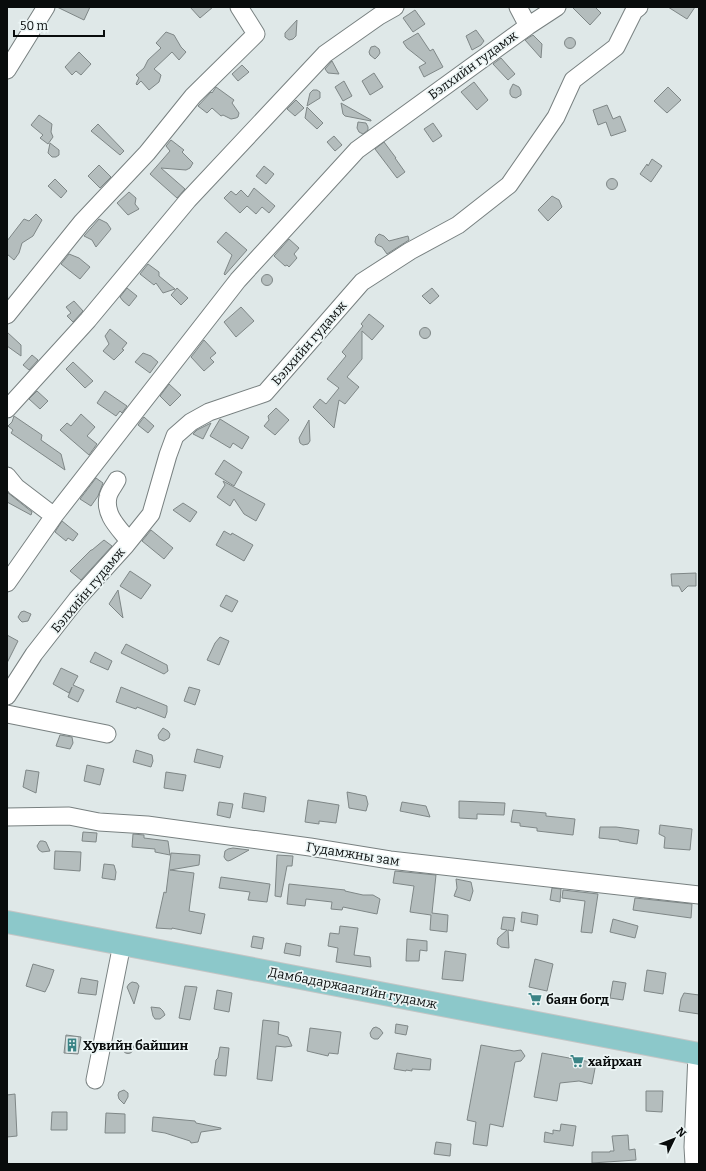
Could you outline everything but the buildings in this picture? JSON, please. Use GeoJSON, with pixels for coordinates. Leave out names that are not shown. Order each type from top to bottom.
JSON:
{"type":"FeatureCollection","features":[{"type":"Feature","properties":{"kind":"main road","name":"Дамбадаржаагийн гудамж"},"geometry":{"type":"LineString","coordinates":[[7,922],[698,1054]]}},
{"type":"Feature","properties":{"kind":"street"},"geometry":{"type":"LineString","coordinates":[[7,70],[46,7]]}},
{"type":"Feature","properties":{"kind":"street"},"geometry":{"type":"LineString","coordinates":[[7,315],[82,222],[147,153],[193,96],[256,34],[239,7]]}},
{"type":"Feature","properties":{"kind":"street"},"geometry":{"type":"LineString","coordinates":[[7,408],[88,320],[188,200],[325,54],[379,16],[395,7]]}},
{"type":"Feature","properties":{"kind":"street","name":"Бэлхийн гудамж"},"geometry":{"type":"LineString","coordinates":[[518,7],[528,26]]}},
{"type":"Feature","properties":{"kind":"street","name":"Бэлхийн гудамж"},"geometry":{"type":"LineString","coordinates":[[7,584],[54,516],[238,280],[357,150],[528,26],[557,7]]}},
{"type":"Feature","properties":{"kind":"street","name":"Бэлхийн гудамж"},"geometry":{"type":"LineString","coordinates":[[7,696],[34,654],[77,599],[151,514],[175,436],[190,422],[209,412],[265,394],[362,282],[410,251],[458,225],[509,185],[556,118],[573,80],[616,47],[634,11],[639,7]]}},
{"type":"Feature","properties":{"kind":"street"},"geometry":{"type":"LineString","coordinates":[[7,476],[16,487],[54,516]]}},
{"type":"Feature","properties":{"kind":"street"},"geometry":{"type":"LineString","coordinates":[[117,480],[108,495],[108,511],[112,520],[129,541]]}},
{"type":"Feature","properties":{"kind":"street"},"geometry":{"type":"LineString","coordinates":[[7,714],[107,734]]}},
{"type":"Feature","properties":{"kind":"street","name":"Гудамжны зам"},"geometry":{"type":"LineString","coordinates":[[7,817],[69,816],[99,822],[148,825],[310,847],[390,860],[699,895]]}},
{"type":"Feature","properties":{"kind":"street"},"geometry":{"type":"LineString","coordinates":[[95,1080],[122,944]]}},
{"type":"Feature","properties":{"kind":"street"},"geometry":{"type":"LineString","coordinates":[[694,1164],[693,1147],[698,1054]]}},
{"type":"Feature","properties":{"kind":"place","name":"баян богд"},"geometry":{"type":"Point","coordinates":[535,999]}},
{"type":"Feature","properties":{"kind":"place","name":"Хувийн байшин"},"geometry":{"type":"Point","coordinates":[72,1045]}},
{"type":"Feature","properties":{"kind":"place","name":"хайрхан"},"geometry":{"type":"Point","coordinates":[577,1061]}}]}
